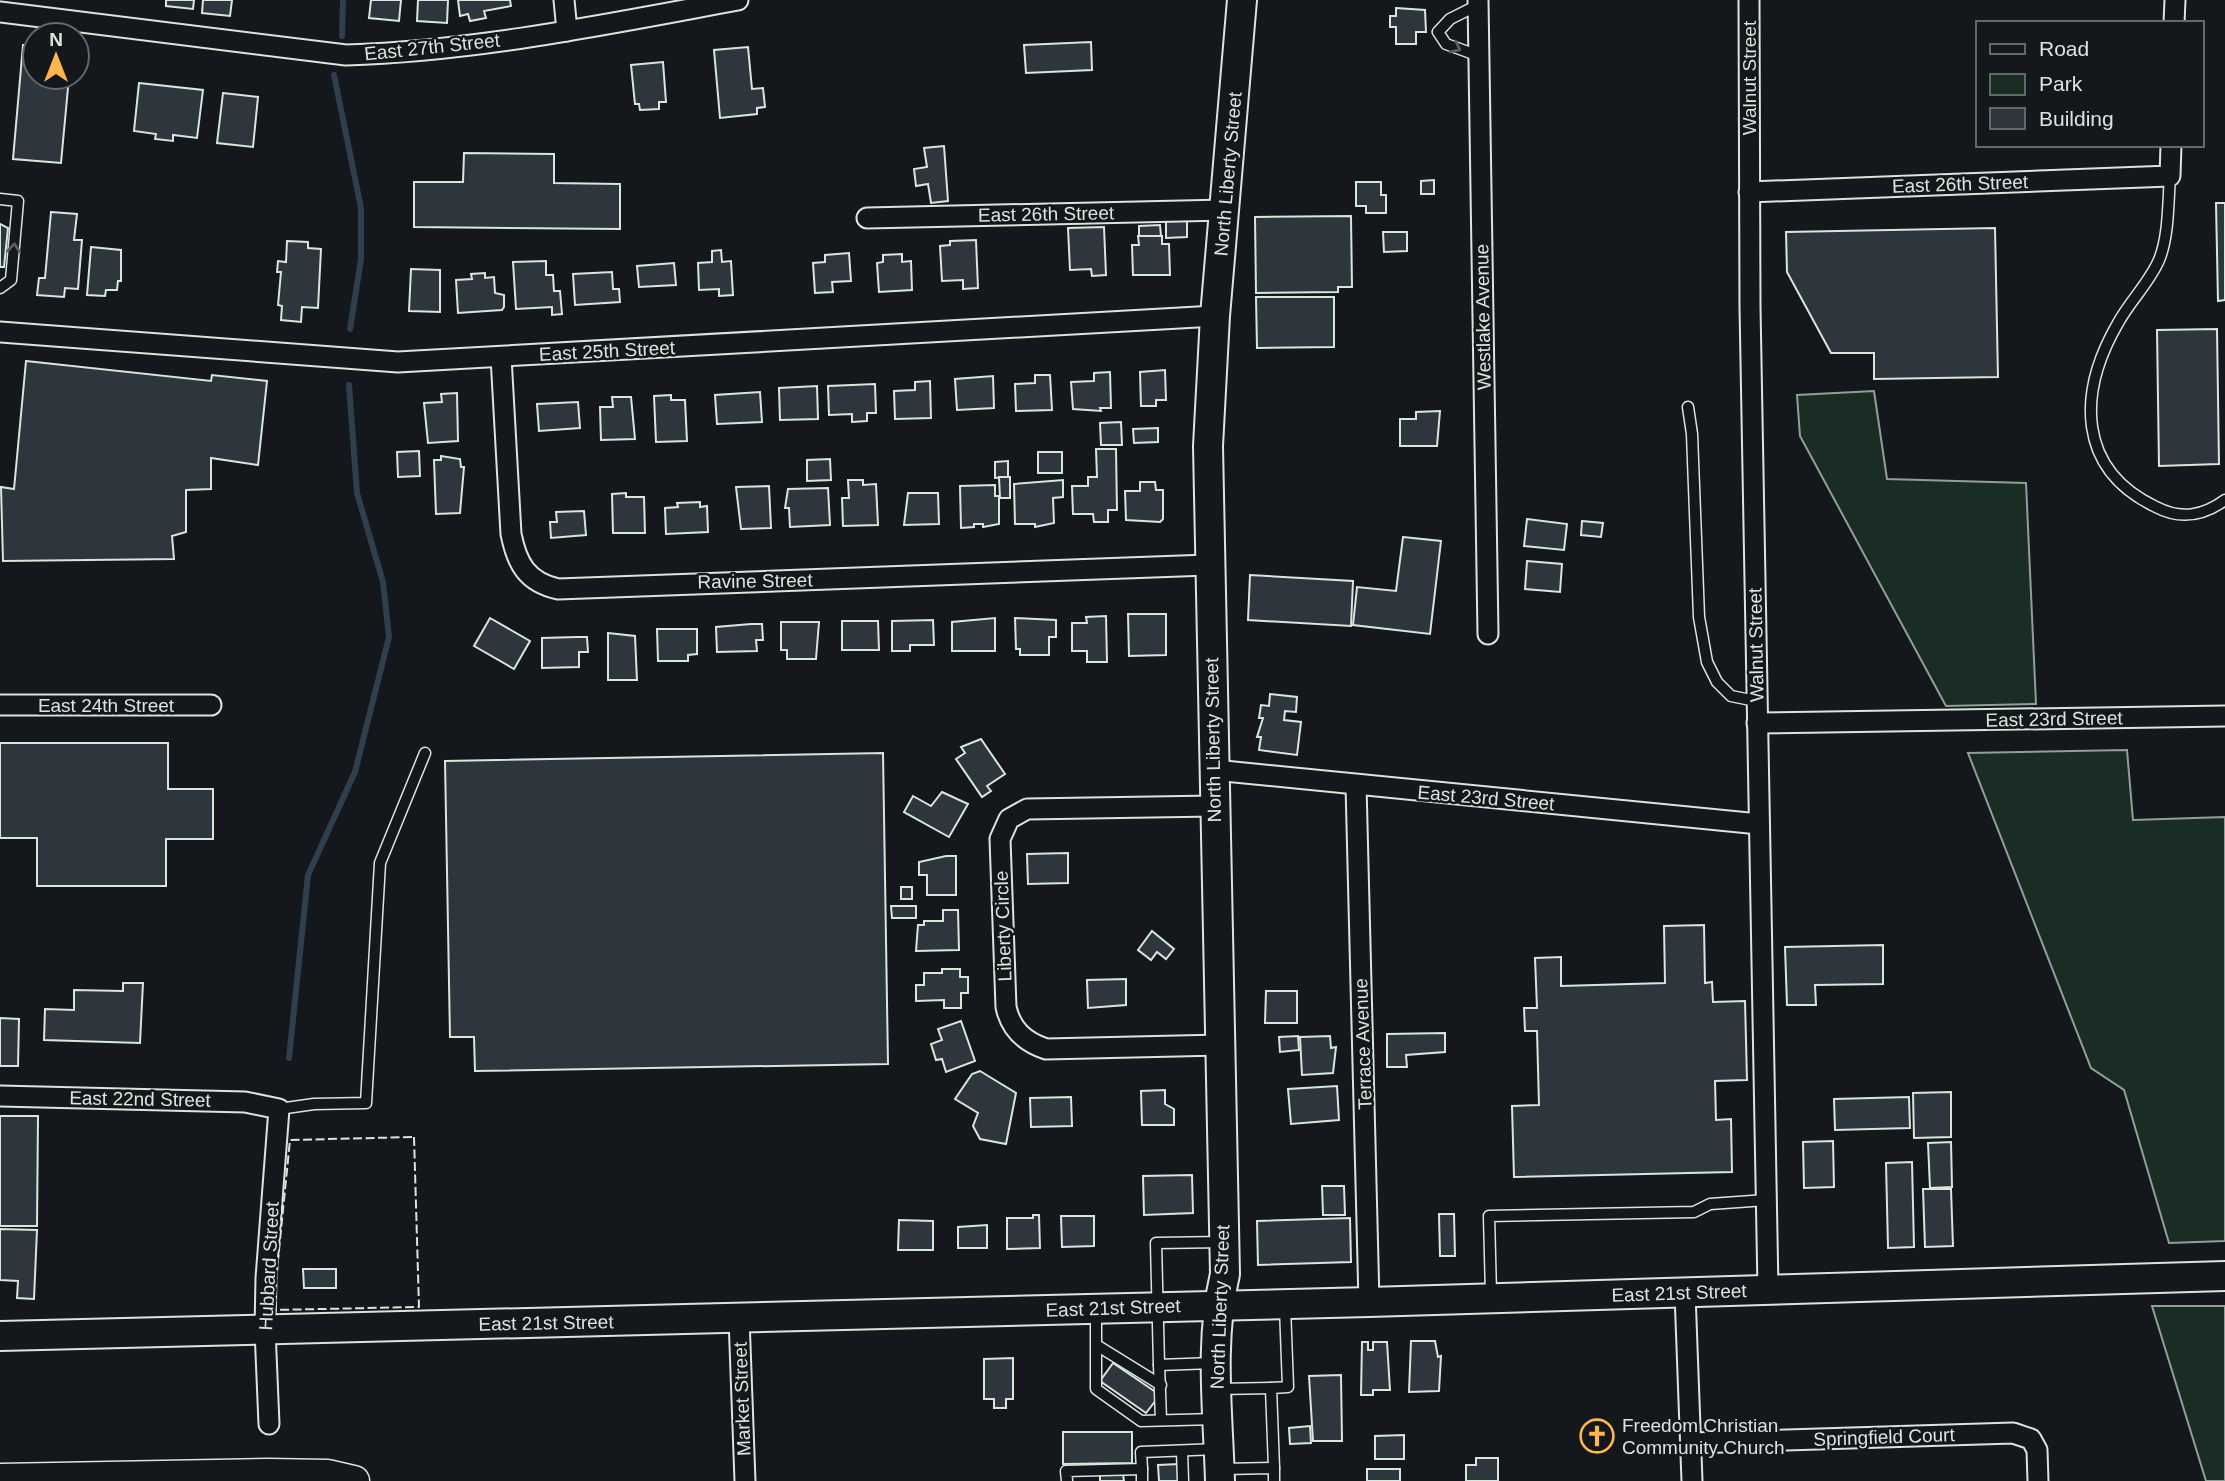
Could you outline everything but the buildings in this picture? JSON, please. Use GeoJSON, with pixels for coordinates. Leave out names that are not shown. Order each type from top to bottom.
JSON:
{"type":"FeatureCollection","features":[{"type":"Feature","properties":{"kind":"main road"},"geometry":{"type":"LineString","coordinates":[[0,1479],[278,1474],[328,1475],[354,1481]]}},
{"type":"Feature","properties":{"kind":"street"},"geometry":{"type":"LineString","coordinates":[[564,0],[567,31]]}},
{"type":"Feature","properties":{"kind":"street","name":"East 27th Street"},"geometry":{"type":"LineString","coordinates":[[0,12],[346,55],[395,53],[567,31],[738,0]]}},
{"type":"Feature","properties":{"kind":"street","name":"North Liberty Street"},"geometry":{"type":"LineString","coordinates":[[1219,1466],[1217,1305],[1225,1274],[1208,565],[1208,446],[1215,316],[1242,0]]}},
{"type":"Feature","properties":{"kind":"street","name":"Walnut Street"},"geometry":{"type":"LineString","coordinates":[[1749,0],[1756,701],[1768,1290]]}},
{"type":"Feature","properties":{"kind":"street"},"geometry":{"type":"LineString","coordinates":[[2174,21],[2175,0]]}},
{"type":"Feature","properties":{"kind":"street","name":"Westlake Avenue"},"geometry":{"type":"LineString","coordinates":[[1478,3],[1488,634]]}},
{"type":"Feature","properties":{"kind":"street"},"geometry":{"type":"LineString","coordinates":[[2170,176],[2171,147]]}},
{"type":"Feature","properties":{"kind":"street","name":"East 26th Street"},"geometry":{"type":"LineString","coordinates":[[1749,192],[2170,176]]}},
{"type":"Feature","properties":{"kind":"street","name":"East 26th Street"},"geometry":{"type":"LineString","coordinates":[[867,218],[1225,210]]}},
{"type":"Feature","properties":{"kind":"street","name":"East 25th Street"},"geometry":{"type":"LineString","coordinates":[[0,332],[398,362],[1215,316]]}},
{"type":"Feature","properties":{"kind":"street","name":"Ravine Street"},"geometry":{"type":"LineString","coordinates":[[501,357],[511,534],[515,558],[526,574],[541,585],[558,589],[1208,565]]}},
{"type":"Feature","properties":{"kind":"street","name":"East 24th Street"},"geometry":{"type":"LineString","coordinates":[[0,705],[211,705]]}},
{"type":"Feature","properties":{"kind":"street","name":"East 23rd Street"},"geometry":{"type":"LineString","coordinates":[[1757,723],[2225,716]]}},
{"type":"Feature","properties":{"kind":"street","name":"East 23rd Street"},"geometry":{"type":"LineString","coordinates":[[1214,770],[1759,824]]}},
{"type":"Feature","properties":{"kind":"street","name":"Terrace Avenue"},"geometry":{"type":"LineString","coordinates":[[1356,786],[1370,1302]]}},
{"type":"Feature","properties":{"kind":"street","name":"Liberty Circle"},"geometry":{"type":"LineString","coordinates":[[1214,806],[1027,808],[1009,819],[1000,839],[1006,1007],[1009,1019],[1022,1037],[1046,1049],[1221,1045]]}},
{"type":"Feature","properties":{"kind":"street","name":"East 22nd Street"},"geometry":{"type":"LineString","coordinates":[[0,1096],[245,1102],[279,1109]]}},
{"type":"Feature","properties":{"kind":"street","name":"Hubbard Street"},"geometry":{"type":"LineString","coordinates":[[269,1424],[265,1330],[279,1109]]}},
{"type":"Feature","properties":{"kind":"street","name":"East 21st Street"},"geometry":{"type":"LineString","coordinates":[[0,1336],[1370,1302],[2225,1276]]}},
{"type":"Feature","properties":{"kind":"street"},"geometry":{"type":"LineString","coordinates":[[1685,1293],[1692,1481]]}},
{"type":"Feature","properties":{"kind":"street","name":"Market Street"},"geometry":{"type":"LineString","coordinates":[[739,1318],[745,1481]]}},
{"type":"Feature","properties":{"kind":"street","name":"Springfield Court"},"geometry":{"type":"LineString","coordinates":[[1692,1443],[2013,1433],[2031,1438],[2037,1450],[2038,1481]]}},
{"type":"Feature","properties":{"kind":"lane"},"geometry":{"type":"LineString","coordinates":[[1478,3],[1450,19],[1438,32],[1446,44],[1479,56]]}},
{"type":"Feature","properties":{"kind":"lane"},"geometry":{"type":"LineString","coordinates":[[2170,176],[2159,260],[2117,324],[2101,358],[2092,396],[2093,440],[2104,465],[2118,484],[2168,513],[2194,516],[2211,510],[2225,500]]}},
{"type":"Feature","properties":{"kind":"lane"},"geometry":{"type":"LineString","coordinates":[[0,199],[18,201],[11,280],[0,288]]}},
{"type":"Feature","properties":{"kind":"lane"},"geometry":{"type":"LineString","coordinates":[[1688,407],[1699,617],[1707,662],[1717,682],[1731,696],[1756,701]]}},
{"type":"Feature","properties":{"kind":"lane"},"geometry":{"type":"LineString","coordinates":[[279,1109],[314,1104],[366,1103],[380,863],[425,753]]}},
{"type":"Feature","properties":{"kind":"lane"},"geometry":{"type":"LineString","coordinates":[[1491,1298],[1489,1216],[1694,1212],[1710,1204],[1766,1200]]}},
{"type":"Feature","properties":{"kind":"lane"},"geometry":{"type":"LineString","coordinates":[[1161,1420],[1156,1243],[1224,1242]]}},
{"type":"Feature","properties":{"kind":"lane"},"geometry":{"type":"LineString","coordinates":[[1159,1365],[1271,1388],[1288,1387],[1285,1304]]}},
{"type":"Feature","properties":{"kind":"lane"},"geometry":{"type":"LineString","coordinates":[[1096,1308],[1096,1388],[1120,1400],[1141,1421],[1217,1419]]}},
{"type":"Feature","properties":{"kind":"lane"},"geometry":{"type":"LineString","coordinates":[[1098,1346],[1139,1376],[1161,1385]]}},
{"type":"Feature","properties":{"kind":"lane"},"geometry":{"type":"LineString","coordinates":[[1271,1388],[1274,1481]]}},
{"type":"Feature","properties":{"kind":"lane"},"geometry":{"type":"LineString","coordinates":[[1142,1481],[1141,1452],[1182,1451],[1219,1466],[1274,1468]]}},
{"type":"Feature","properties":{"kind":"lane"},"geometry":{"type":"LineString","coordinates":[[1182,1451],[1183,1481]]}},
{"type":"Feature","properties":{"kind":"lane"},"geometry":{"type":"LineString","coordinates":[[1067,1481],[1066,1471],[1142,1469]]}},
{"type":"Feature","properties":{"kind":"green space"},"geometry":{"type":"Polygon","coordinates":[[[1874,391],[1887,479],[2026,483],[2036,704],[1946,706],[1800,436],[1797,395],[1874,391]]]}},
{"type":"Feature","properties":{"kind":"green space"},"geometry":{"type":"Polygon","coordinates":[[[2127,750],[2133,820],[2225,817],[2225,1241],[2169,1243],[2124,1090],[2091,1068],[1968,753],[2127,750]]]}},
{"type":"Feature","properties":{"kind":"green space"},"geometry":{"type":"Polygon","coordinates":[[[2152,1306],[2225,1306],[2225,1481],[2206,1481],[2152,1306]]]}},
{"type":"Feature","properties":{"kind":"waterway"},"geometry":{"type":"LineString","coordinates":[[342,36],[343,0]]}},
{"type":"Feature","properties":{"kind":"waterway"},"geometry":{"type":"LineString","coordinates":[[334,75],[361,208],[361,259],[350,329]]}},
{"type":"Feature","properties":{"kind":"waterway"},"geometry":{"type":"LineString","coordinates":[[289,1058],[308,875],[355,772],[389,637],[383,582],[357,493],[349,385]]}},
{"type":"Feature","properties":{"kind":"fence"},"geometry":{"type":"LineString","coordinates":[[414,1137],[419,1307],[273,1310],[290,1140],[414,1137]]}},
{"type":"Feature","properties":{"kind":"place","name":"Freedom Christian Community Church"},"geometry":{"type":"Point","coordinates":[1597,1436]}}]}
